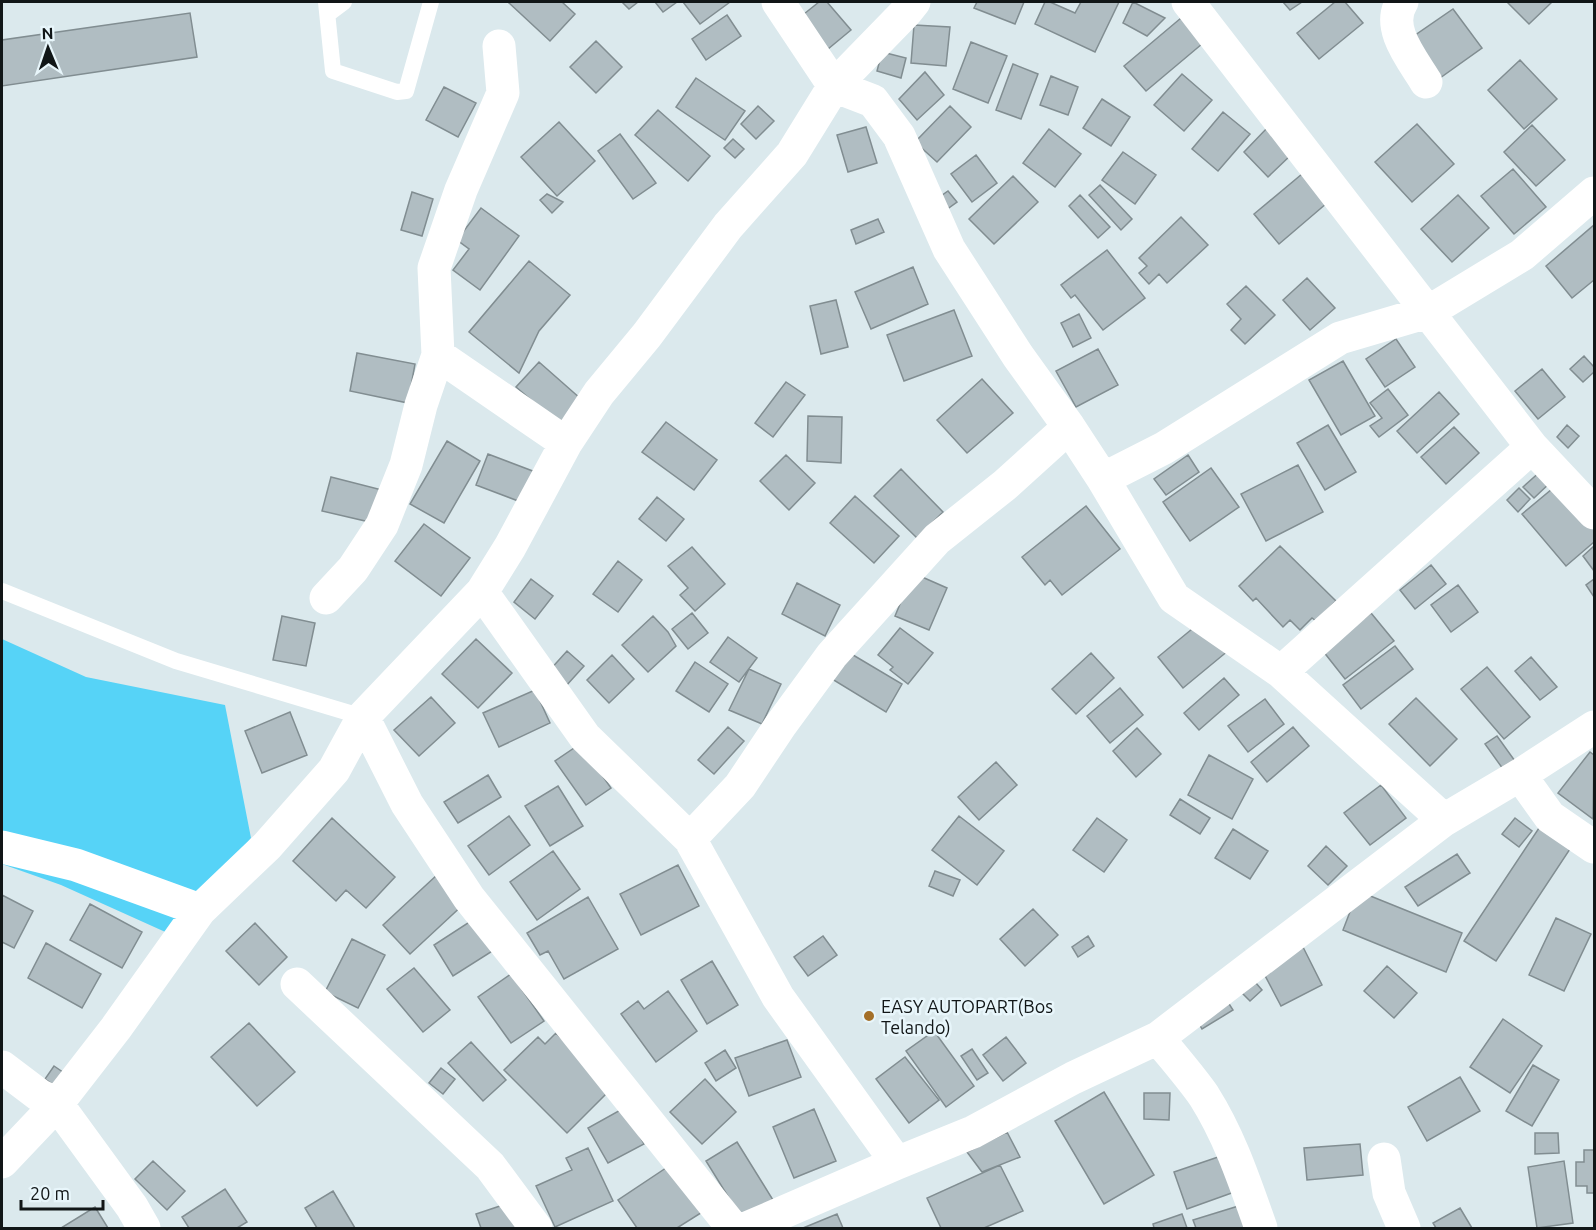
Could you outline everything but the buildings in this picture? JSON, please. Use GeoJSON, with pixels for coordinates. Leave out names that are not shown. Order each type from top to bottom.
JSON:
{"type":"FeatureCollection","features":[{"type":"Feature","properties":{"kind":"street"},"geometry":{"type":"LineString","coordinates":[[778,2],[834,86],[873,101],[899,136],[949,249],[1018,356],[1103,479],[1174,598],[1281,672],[1444,820]]}},
{"type":"Feature","properties":{"kind":"street"},"geometry":{"type":"LineString","coordinates":[[2,1162],[57,1104],[116,1028],[200,910],[267,846],[334,770],[363,717],[482,592],[510,546],[566,443],[599,393],[647,335],[728,226],[792,154],[834,86],[914,2]]}},
{"type":"Feature","properties":{"kind":"street"},"geometry":{"type":"LineString","coordinates":[[1188,2],[1532,447],[1594,513]]}},
{"type":"Feature","properties":{"kind":"street"},"geometry":{"type":"LineString","coordinates":[[1402,2],[1396,18],[1399,37],[1426,82]]}},
{"type":"Feature","properties":{"kind":"street"},"geometry":{"type":"LineString","coordinates":[[326,598],[353,569],[382,525],[406,465],[421,405],[438,356],[434,268],[461,190],[503,93],[499,46]]}},
{"type":"Feature","properties":{"kind":"street"},"geometry":{"type":"LineString","coordinates":[[1103,479],[1164,448],[1340,338],[1428,312],[1522,255],[1594,194]]}},
{"type":"Feature","properties":{"kind":"street"},"geometry":{"type":"LineString","coordinates":[[438,356],[566,443]]}},
{"type":"Feature","properties":{"kind":"street"},"geometry":{"type":"LineString","coordinates":[[690,839],[740,786],[832,655],[937,539],[1005,485],[1069,427]]}},
{"type":"Feature","properties":{"kind":"street"},"geometry":{"type":"LineString","coordinates":[[1281,672],[1532,447]]}},
{"type":"Feature","properties":{"kind":"street"},"geometry":{"type":"LineString","coordinates":[[482,592],[585,736],[690,839],[778,997],[897,1163]]}},
{"type":"Feature","properties":{"kind":"street"},"geometry":{"type":"LineString","coordinates":[[363,717],[407,804],[469,898],[733,1228]]}},
{"type":"Feature","properties":{"kind":"street"},"geometry":{"type":"LineString","coordinates":[[747,1228],[973,1132],[1073,1078],[1158,1038],[1444,820],[1520,775],[1594,727]]}},
{"type":"Feature","properties":{"kind":"street"},"geometry":{"type":"LineString","coordinates":[[1520,775],[1550,817],[1594,847]]}},
{"type":"Feature","properties":{"kind":"street"},"geometry":{"type":"LineString","coordinates":[[2,847],[76,865],[200,910]]}},
{"type":"Feature","properties":{"kind":"street"},"geometry":{"type":"LineString","coordinates":[[297,984],[490,1166],[536,1228]]}},
{"type":"Feature","properties":{"kind":"street"},"geometry":{"type":"LineString","coordinates":[[1158,1038],[1204,1097],[1234,1152],[1261,1228]]}},
{"type":"Feature","properties":{"kind":"street"},"geometry":{"type":"LineString","coordinates":[[2,1067],[39,1095],[57,1104],[132,1207],[144,1228]]}},
{"type":"Feature","properties":{"kind":"street"},"geometry":{"type":"LineString","coordinates":[[1384,1159],[1389,1193],[1404,1228]]}},
{"type":"Feature","properties":{"kind":"lane"},"geometry":{"type":"LineString","coordinates":[[344,2],[327,8],[333,71],[397,92],[405,91],[431,2]]}},
{"type":"Feature","properties":{"kind":"lane"},"geometry":{"type":"LineString","coordinates":[[2,591],[176,661],[363,717]]}},
{"type":"Feature","properties":{"kind":"shaded area"},"geometry":{"type":"Polygon","coordinates":[[[2,639],[86,677],[225,705],[251,838],[172,935],[61,885],[2,864],[2,639]]]}},
{"type":"Feature","properties":{"kind":"place","name":"EASY AUTOPART(Bos Telando)"},"geometry":{"type":"Point","coordinates":[869,1016]}}]}
